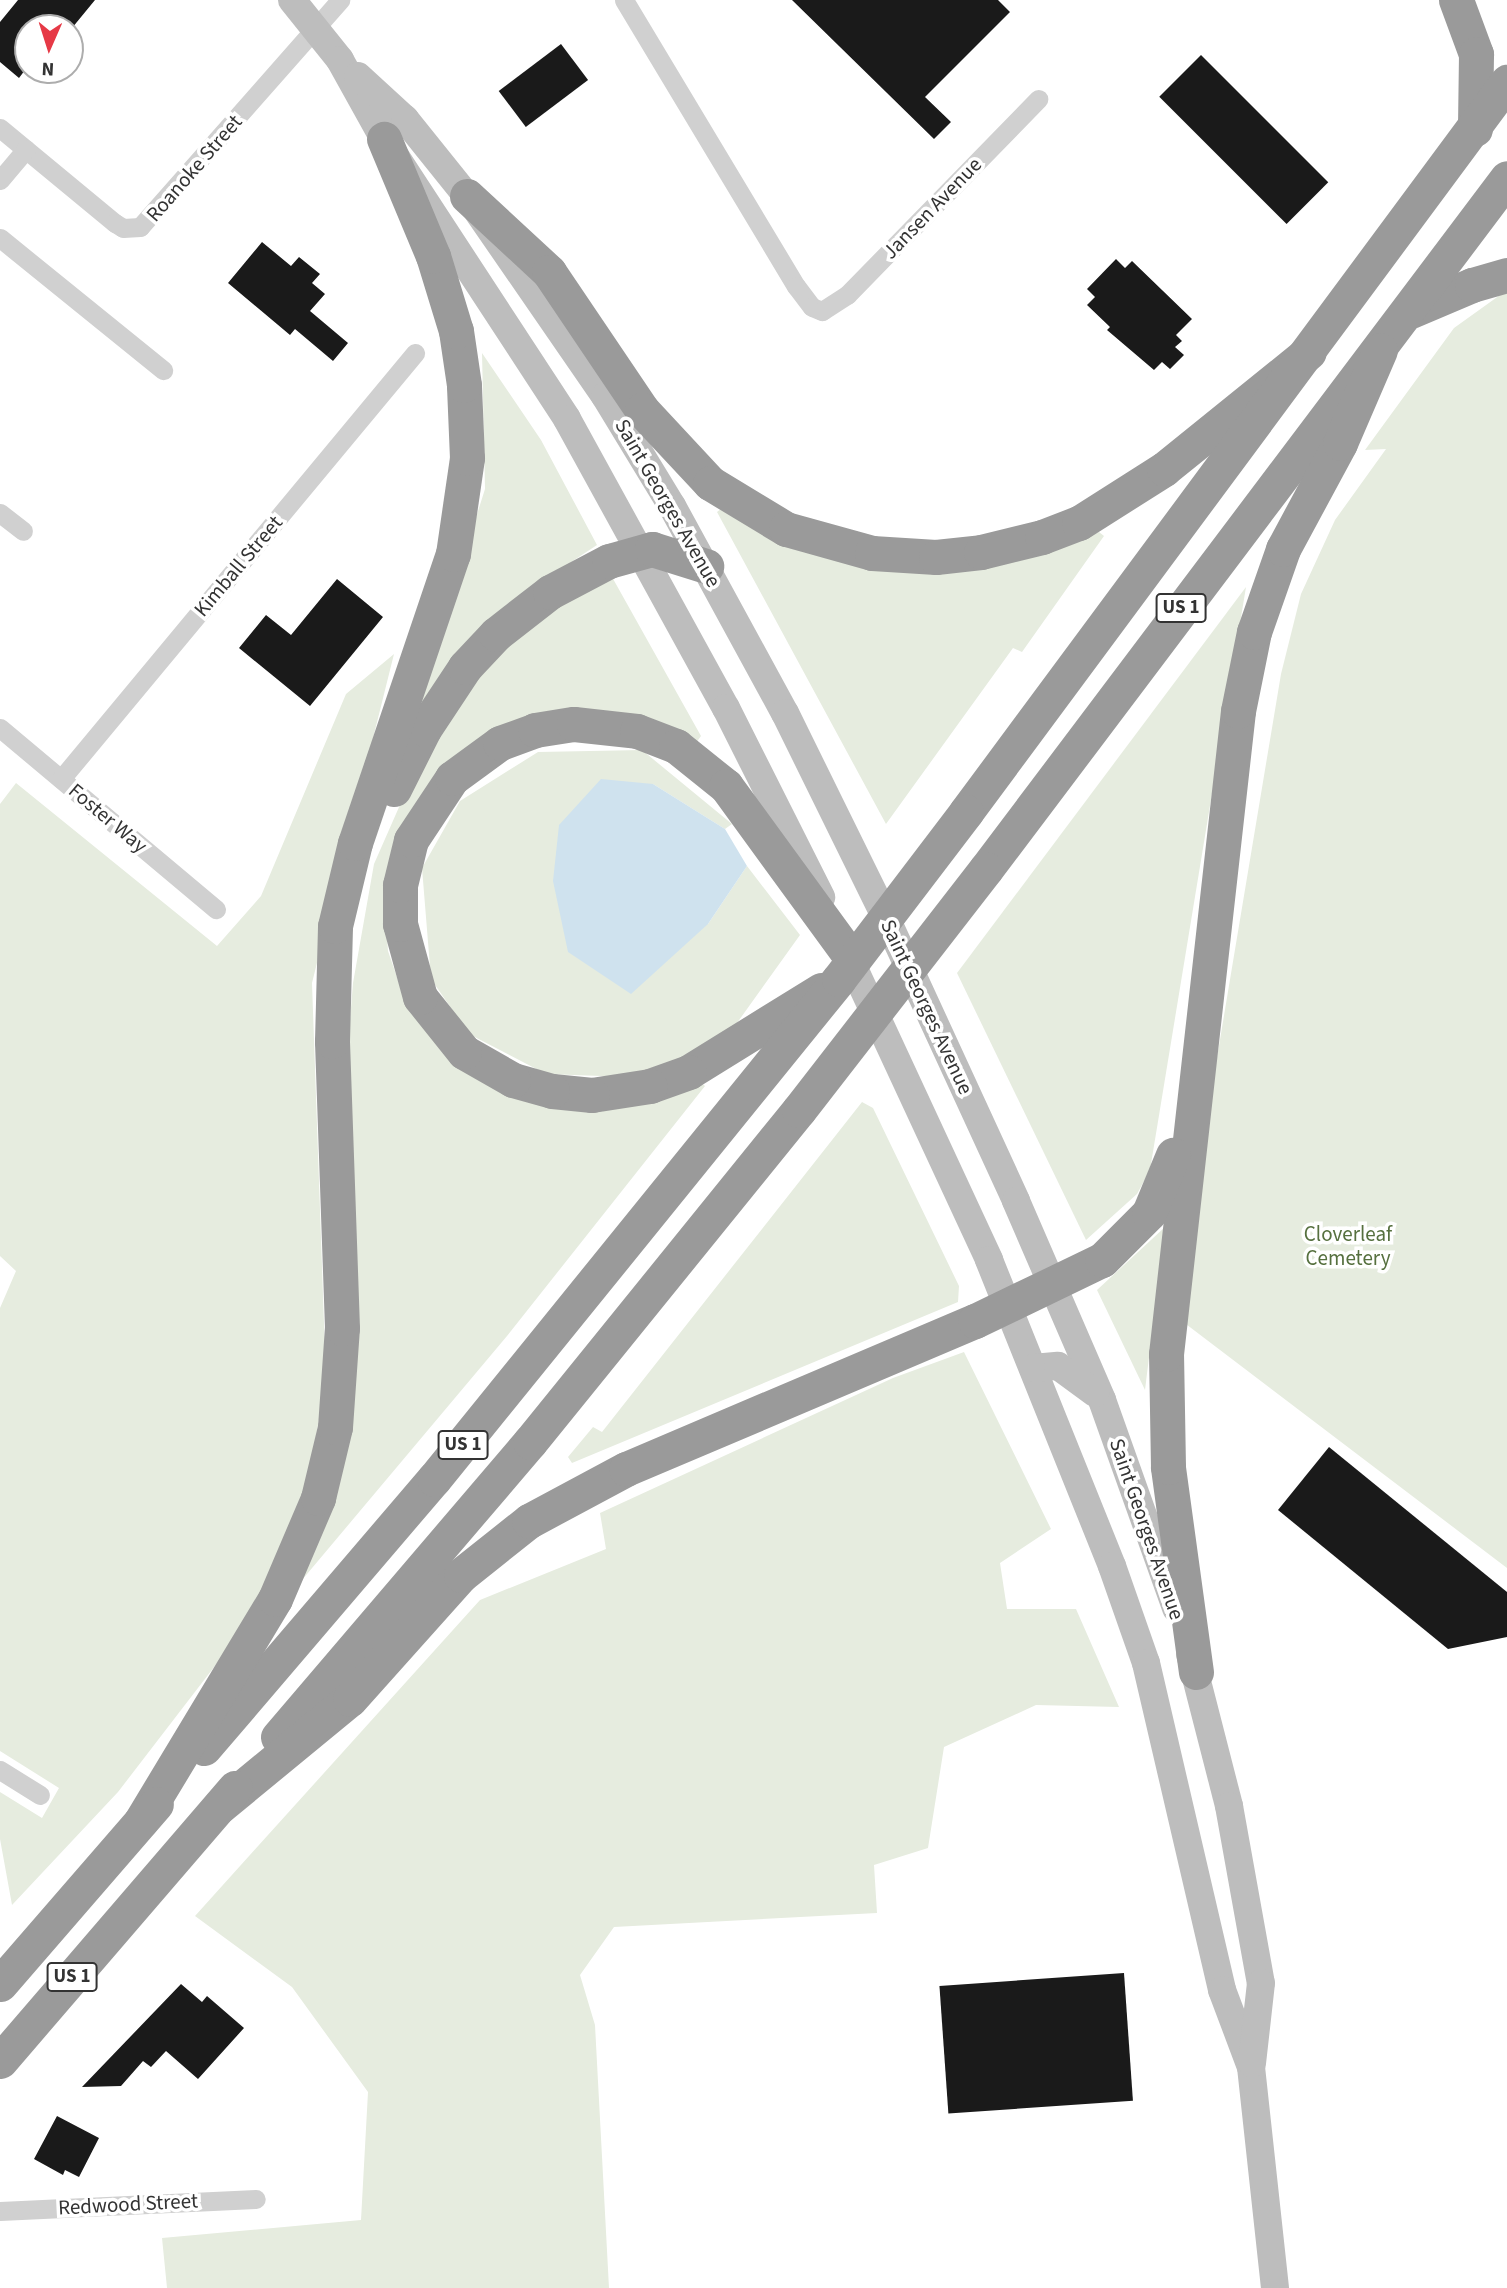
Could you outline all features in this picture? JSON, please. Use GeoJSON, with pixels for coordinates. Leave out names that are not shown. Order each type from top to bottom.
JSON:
{"type":"FeatureCollection","features":[{"type":"Feature","properties":{"kind":"highway"},"geometry":{"type":"LineString","coordinates":[[1456,0],[1476,54],[1475,129]]}},
{"type":"Feature","properties":{"kind":"highway","name":"US 1"},"geometry":{"type":"LineString","coordinates":[[0,1984],[434,1479],[774,1060],[842,964],[967,812],[1475,129],[1507,82]]}},
{"type":"Feature","properties":{"kind":"highway"},"geometry":{"type":"LineString","coordinates":[[141,1821],[275,1599],[310,1520],[327,1464],[342,1354],[332,1041],[335,926],[345,880],[453,554],[467,458],[464,385],[453,320],[433,256],[384,139]]}},
{"type":"Feature","properties":{"kind":"highway","name":"US 1"},"geometry":{"type":"LineString","coordinates":[[0,2061],[546,1422],[799,1110],[986,869],[1319,424],[1408,313],[1507,178]]}},
{"type":"Feature","properties":{"kind":"highway"},"geometry":{"type":"LineString","coordinates":[[467,196],[549,272],[642,410],[710,483],[786,529],[872,553],[936,557],[981,552],[1032,541],[1079,523],[1164,469],[1309,352]]}},
{"type":"Feature","properties":{"kind":"highway"},"geometry":{"type":"LineString","coordinates":[[1408,313],[1472,285],[1507,275]]}},
{"type":"Feature","properties":{"kind":"highway"},"geometry":{"type":"LineString","coordinates":[[220,1806],[350,1699],[461,1576],[552,1506],[626,1469],[1052,1286],[1115,1251],[1159,1198],[1175,1144],[1203,993],[1237,712],[1254,632],[1283,549],[1340,443],[1380,350]]}},
{"type":"Feature","properties":{"kind":"highway"},"geometry":{"type":"LineString","coordinates":[[335,978],[376,830],[409,755],[450,687],[496,634],[540,598],[603,564],[642,551],[665,551],[706,566]]}},
{"type":"Feature","properties":{"kind":"highway"},"geometry":{"type":"LineString","coordinates":[[595,724],[656,737],[693,758],[726,786],[842,964],[689,1072],[611,1094],[573,1093],[531,1086],[496,1072],[464,1052],[420,997],[400,924],[404,862],[420,822],[438,794],[480,754],[535,730],[595,724]]}},
{"type":"Feature","properties":{"kind":"highway"},"geometry":{"type":"LineString","coordinates":[[1196,1672],[1172,1502],[1164,1407],[1171,1301],[1199,1087],[1203,993]]}},
{"type":"Feature","properties":{"kind":"main road","name":"Saint Georges Avenue"},"geometry":{"type":"LineString","coordinates":[[292,0],[340,60],[405,119],[467,196],[605,396],[706,566],[785,713],[887,920],[1102,1400],[1157,1548],[1196,1672],[1229,1806],[1261,1983],[1251,2067],[1275,2288]]}},
{"type":"Feature","properties":{"kind":"main road","name":"Saint Georges Avenue"},"geometry":{"type":"LineString","coordinates":[[340,60],[384,139],[522,343],[642,551],[751,756],[842,964],[886,1029],[1008,1307],[1112,1566],[1146,1663],[1222,1990],[1251,2067]]}},
{"type":"Feature","properties":{"kind":"main road"},"geometry":{"type":"LineString","coordinates":[[1033,1368],[1049,1364],[1067,1370],[1102,1400]]}},
{"type":"Feature","properties":{"kind":"street","name":"Roanoke Street"},"geometry":{"type":"LineString","coordinates":[[0,128],[115,223],[123,228],[140,227],[340,0]]}},
{"type":"Feature","properties":{"kind":"street","name":"Jansen Avenue"},"geometry":{"type":"LineString","coordinates":[[624,0],[796,286],[812,307],[822,311],[847,295],[1038,100]]}},
{"type":"Feature","properties":{"kind":"street"},"geometry":{"type":"LineString","coordinates":[[0,180],[26,149]]}},
{"type":"Feature","properties":{"kind":"street"},"geometry":{"type":"LineString","coordinates":[[0,238],[163,370]]}},
{"type":"Feature","properties":{"kind":"street","name":"Kimball Street"},"geometry":{"type":"LineString","coordinates":[[61,779],[415,353]]}},
{"type":"Feature","properties":{"kind":"street"},"geometry":{"type":"LineString","coordinates":[[0,513],[23,531]]}},
{"type":"Feature","properties":{"kind":"street","name":"Foster Way"},"geometry":{"type":"LineString","coordinates":[[0,728],[216,909]]}},
{"type":"Feature","properties":{"kind":"street"},"geometry":{"type":"LineString","coordinates":[[0,1770],[40,1795]]}},
{"type":"Feature","properties":{"kind":"street","name":"Redwood Street"},"geometry":{"type":"LineString","coordinates":[[0,2211],[256,2199]]}},
{"type":"Feature","properties":{"kind":"green space","name":"Cloverleaf Cemetery"},"geometry":{"type":"Polygon","coordinates":[[[1507,290],[1507,1568],[1174,1315],[1281,674],[1301,594],[1335,520],[1386,449],[1365,450],[1454,328],[1507,290]]]}},
{"type":"Feature","properties":{"kind":"green space"},"geometry":{"type":"Polygon","coordinates":[[[482,353],[541,440],[597,545],[506,605],[412,720],[485,489],[482,353]]]}},
{"type":"Feature","properties":{"kind":"green space"},"geometry":{"type":"Polygon","coordinates":[[[722,508],[802,550],[1053,550],[1099,532],[1104,536],[1022,652],[1013,648],[886,824],[717,512],[722,508]]]}},
{"type":"Feature","properties":{"kind":"green space"},"geometry":{"type":"Polygon","coordinates":[[[612,577],[701,736],[696,743],[497,729],[385,909],[388,951],[400,986],[481,1080],[700,1082],[705,1086],[507,1336],[302,1580],[297,1578],[339,1479],[349,1033],[353,983],[374,864],[414,773],[466,692],[501,650],[543,616],[612,577]]]}},
{"type":"Feature","properties":{"kind":"green space"},"geometry":{"type":"Polygon","coordinates":[[[1246,587],[1150,1170],[1137,1194],[1086,1240],[957,973],[1246,587]]]}},
{"type":"Feature","properties":{"kind":"green space"},"geometry":{"type":"Polygon","coordinates":[[[394,654],[312,983],[326,1380],[304,1504],[241,1632],[118,1792],[12,1905],[0,1839],[0,1792],[42,1818],[59,1788],[0,1751],[0,1308],[16,1271],[0,1256],[0,804],[16,783],[217,946],[261,896],[346,694],[394,654]]]}},
{"type":"Feature","properties":{"kind":"green space"},"geometry":{"type":"Polygon","coordinates":[[[642,750],[732,824],[725,829],[653,784],[708,924],[747,866],[800,935],[737,1023],[689,1056],[629,1077],[546,1074],[469,1034],[431,979],[422,868],[460,801],[538,752],[642,750]]]}},
{"type":"Feature","properties":{"kind":"green space"},"geometry":{"type":"Polygon","coordinates":[[[862,1102],[873,1108],[959,1286],[958,1302],[572,1463],[568,1457],[593,1427],[602,1432],[862,1102]]]}},
{"type":"Feature","properties":{"kind":"green space"},"geometry":{"type":"Polygon","coordinates":[[[1165,1227],[1145,1390],[1097,1290],[1165,1227]]]}},
{"type":"Feature","properties":{"kind":"green space"},"geometry":{"type":"Polygon","coordinates":[[[964,1352],[1051,1529],[1000,1563],[1007,1609],[1076,1609],[1119,1707],[1036,1705],[944,1747],[928,1848],[874,1865],[877,1913],[614,1927],[580,1975],[595,2025],[609,2288],[167,2288],[162,2238],[361,2220],[368,2092],[292,1987],[195,1916],[480,1600],[606,1549],[600,1513],[893,1378],[964,1352]]]}},
{"type":"Feature","properties":{"kind":"water"},"geometry":{"type":"Polygon","coordinates":[[[601,779],[653,784],[725,829],[747,866],[708,924],[631,994],[568,952],[553,881],[559,825],[601,779]]]}},
{"type":"Feature","properties":{"kind":"building"},"geometry":{"type":"Polygon","coordinates":[[[18,0],[95,0],[84,14],[14,14],[14,74],[0,62],[0,22],[18,0]]]}},
{"type":"Feature","properties":{"kind":"building"},"geometry":{"type":"Polygon","coordinates":[[[792,0],[998,0],[1010,12],[925,97],[951,122],[934,139],[792,0]]]}},
{"type":"Feature","properties":{"kind":"building"},"geometry":{"type":"Polygon","coordinates":[[[561,44],[588,80],[526,127],[499,91],[561,44]]]}},
{"type":"Feature","properties":{"kind":"building"},"geometry":{"type":"Polygon","coordinates":[[[1201,55],[1328,182],[1287,224],[1159,97],[1201,55]]]}},
{"type":"Feature","properties":{"kind":"building"},"geometry":{"type":"Polygon","coordinates":[[[262,242],[291,266],[299,257],[320,274],[312,283],[325,294],[310,311],[348,343],[333,361],[295,329],[290,335],[228,283],[262,242]]]}},
{"type":"Feature","properties":{"kind":"building"},"geometry":{"type":"Polygon","coordinates":[[[1116,259],[1125,268],[1132,261],[1192,319],[1176,335],[1182,341],[1175,347],[1184,355],[1170,369],[1162,362],[1154,370],[1107,330],[1110,327],[1087,305],[1095,297],[1087,289],[1116,259]]]}},
{"type":"Feature","properties":{"kind":"building"},"geometry":{"type":"Polygon","coordinates":[[[337,579],[383,617],[310,706],[239,648],[266,615],[291,635],[337,579]]]}},
{"type":"Feature","properties":{"kind":"building"},"geometry":{"type":"Polygon","coordinates":[[[1329,1447],[1507,1592],[1507,1637],[1448,1649],[1278,1510],[1329,1447]]]}},
{"type":"Feature","properties":{"kind":"building"},"geometry":{"type":"Polygon","coordinates":[[[1124,1973],[1133,2101],[948,2114],[939,1986],[1124,1973]]]}},
{"type":"Feature","properties":{"kind":"building"},"geometry":{"type":"Polygon","coordinates":[[[181,1984],[202,2002],[207,1996],[244,2028],[198,2079],[166,2051],[151,2067],[143,2061],[121,2086],[82,2087],[181,1984]]]}},
{"type":"Feature","properties":{"kind":"building"},"geometry":{"type":"Polygon","coordinates":[[[57,2116],[99,2138],[79,2177],[65,2170],[63,2175],[34,2159],[57,2116]]]}}]}
